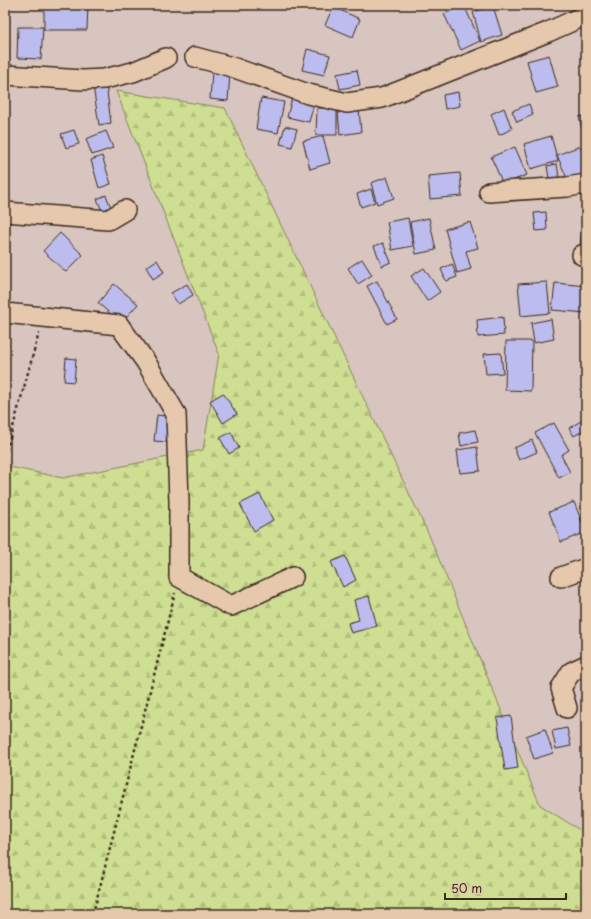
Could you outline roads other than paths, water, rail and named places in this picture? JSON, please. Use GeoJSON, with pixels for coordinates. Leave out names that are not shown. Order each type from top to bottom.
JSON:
{"type":"FeatureCollection","features":[{"type":"Feature","properties":{"kind":"street"},"geometry":{"type":"LineString","coordinates":[[195,57],[232,67],[308,94],[348,102],[382,98],[548,32],[586,15]]}},
{"type":"Feature","properties":{"kind":"street"},"geometry":{"type":"LineString","coordinates":[[5,75],[83,80],[104,79],[133,72],[166,58]]}},
{"type":"Feature","properties":{"kind":"street"},"geometry":{"type":"LineString","coordinates":[[489,192],[567,188],[586,184]]}},
{"type":"Feature","properties":{"kind":"street"},"geometry":{"type":"LineString","coordinates":[[5,212],[108,220],[124,210]]}},
{"type":"Feature","properties":{"kind":"street"},"geometry":{"type":"LineString","coordinates":[[5,313],[119,325],[146,362],[176,414],[179,501],[179,577],[231,606],[292,576]]}},
{"type":"Feature","properties":{"kind":"street"},"geometry":{"type":"LineString","coordinates":[[561,577],[586,568]]}},
{"type":"Feature","properties":{"kind":"street"},"geometry":{"type":"LineString","coordinates":[[567,708],[561,688],[571,672],[586,665]]}}]}
